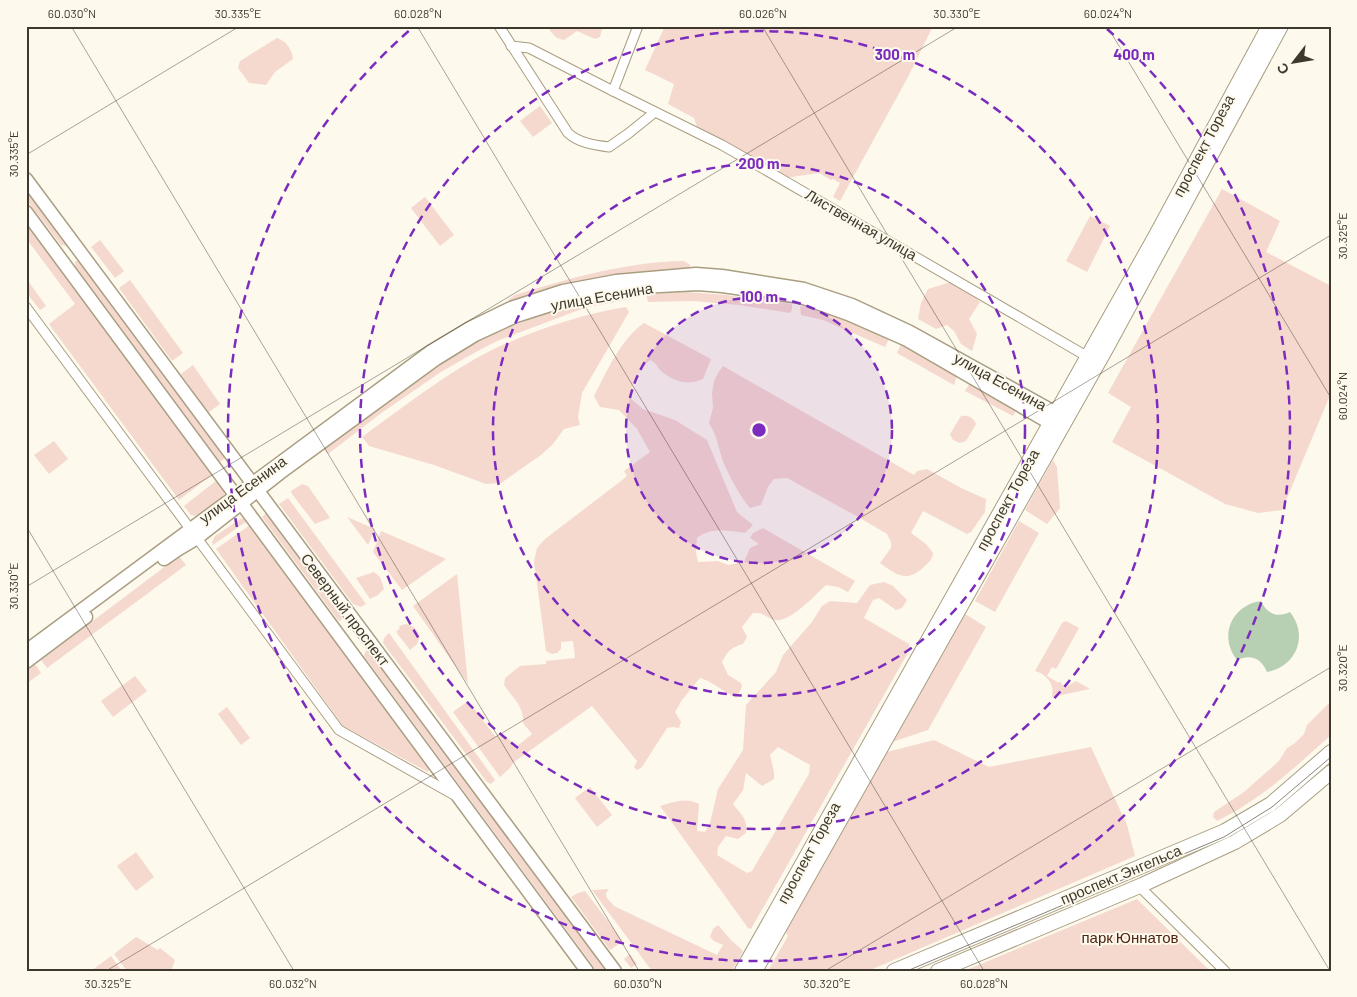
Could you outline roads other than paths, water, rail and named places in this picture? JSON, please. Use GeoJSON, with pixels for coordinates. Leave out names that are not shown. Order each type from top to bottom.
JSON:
{"type":"FeatureCollection","features":[{"type":"Feature","properties":{"kind":"main road","name":"проспект Тореза"},"geometry":{"type":"LineString","coordinates":[[755,971],[1269,26]]}},
{"type":"Feature","properties":{"kind":"main road","name":"проспект Тореза"},"geometry":{"type":"LineString","coordinates":[[742,971],[1056,420],[1112,338],[1281,26]]}},
{"type":"Feature","properties":{"kind":"main road","name":"Северный проспект"},"geometry":{"type":"LineString","coordinates":[[26,179],[352,620],[615,971]]}},
{"type":"Feature","properties":{"kind":"main road","name":"Северный проспект"},"geometry":{"type":"LineString","coordinates":[[26,212],[587,971]]}},
{"type":"Feature","properties":{"kind":"main road"},"geometry":{"type":"LineString","coordinates":[[62,259],[77,248]]}},
{"type":"Feature","properties":{"kind":"main road","name":"улица Есенина"},"geometry":{"type":"LineString","coordinates":[[26,651],[194,533],[239,499],[280,473],[436,359],[475,335],[516,316],[566,300],[641,287],[698,284],[801,297],[848,314],[907,340],[1056,420]]}},
{"type":"Feature","properties":{"kind":"main road","name":"улица Есенина"},"geometry":{"type":"LineString","coordinates":[[26,662],[177,550],[194,533]]}},
{"type":"Feature","properties":{"kind":"main road"},"geometry":{"type":"LineString","coordinates":[[335,629],[343,629],[352,620]]}},
{"type":"Feature","properties":{"kind":"main road"},"geometry":{"type":"LineString","coordinates":[[354,654],[356,648],[370,643]]}},
{"type":"Feature","properties":{"kind":"main road","name":"проспект Энгельса"},"geometry":{"type":"LineString","coordinates":[[894,971],[1210,838],[1239,824],[1276,800],[1331,752]]}},
{"type":"Feature","properties":{"kind":"main road","name":"проспект Энгельса"},"geometry":{"type":"LineString","coordinates":[[938,971],[1142,885],[1235,842],[1280,815],[1331,772]]}},
{"type":"Feature","properties":{"kind":"main road"},"geometry":{"type":"LineString","coordinates":[[1107,881],[1112,885],[1114,897]]}},
{"type":"Feature","properties":{"kind":"street"},"geometry":{"type":"LineString","coordinates":[[499,26],[568,133],[580,141],[609,147],[655,112]]}},
{"type":"Feature","properties":{"kind":"street"},"geometry":{"type":"LineString","coordinates":[[511,46],[529,48],[613,91],[638,26]]}},
{"type":"Feature","properties":{"kind":"street","name":"Лиственная улица"},"geometry":{"type":"LineString","coordinates":[[613,91],[722,145],[1088,357]]}},
{"type":"Feature","properties":{"kind":"street"},"geometry":{"type":"LineString","coordinates":[[26,307],[339,730],[459,798]]}},
{"type":"Feature","properties":{"kind":"street"},"geometry":{"type":"LineString","coordinates":[[1142,885],[1144,891],[1225,971]]}},
{"type":"Feature","properties":{"kind":"tram line"},"geometry":{"type":"LineString","coordinates":[[907,971],[1224,837],[1272,807],[1331,757]]}},
{"type":"Feature","properties":{"kind":"park label","name":"парк Юннатов"},"geometry":{"type":"Point","coordinates":[1130,938]}}]}
